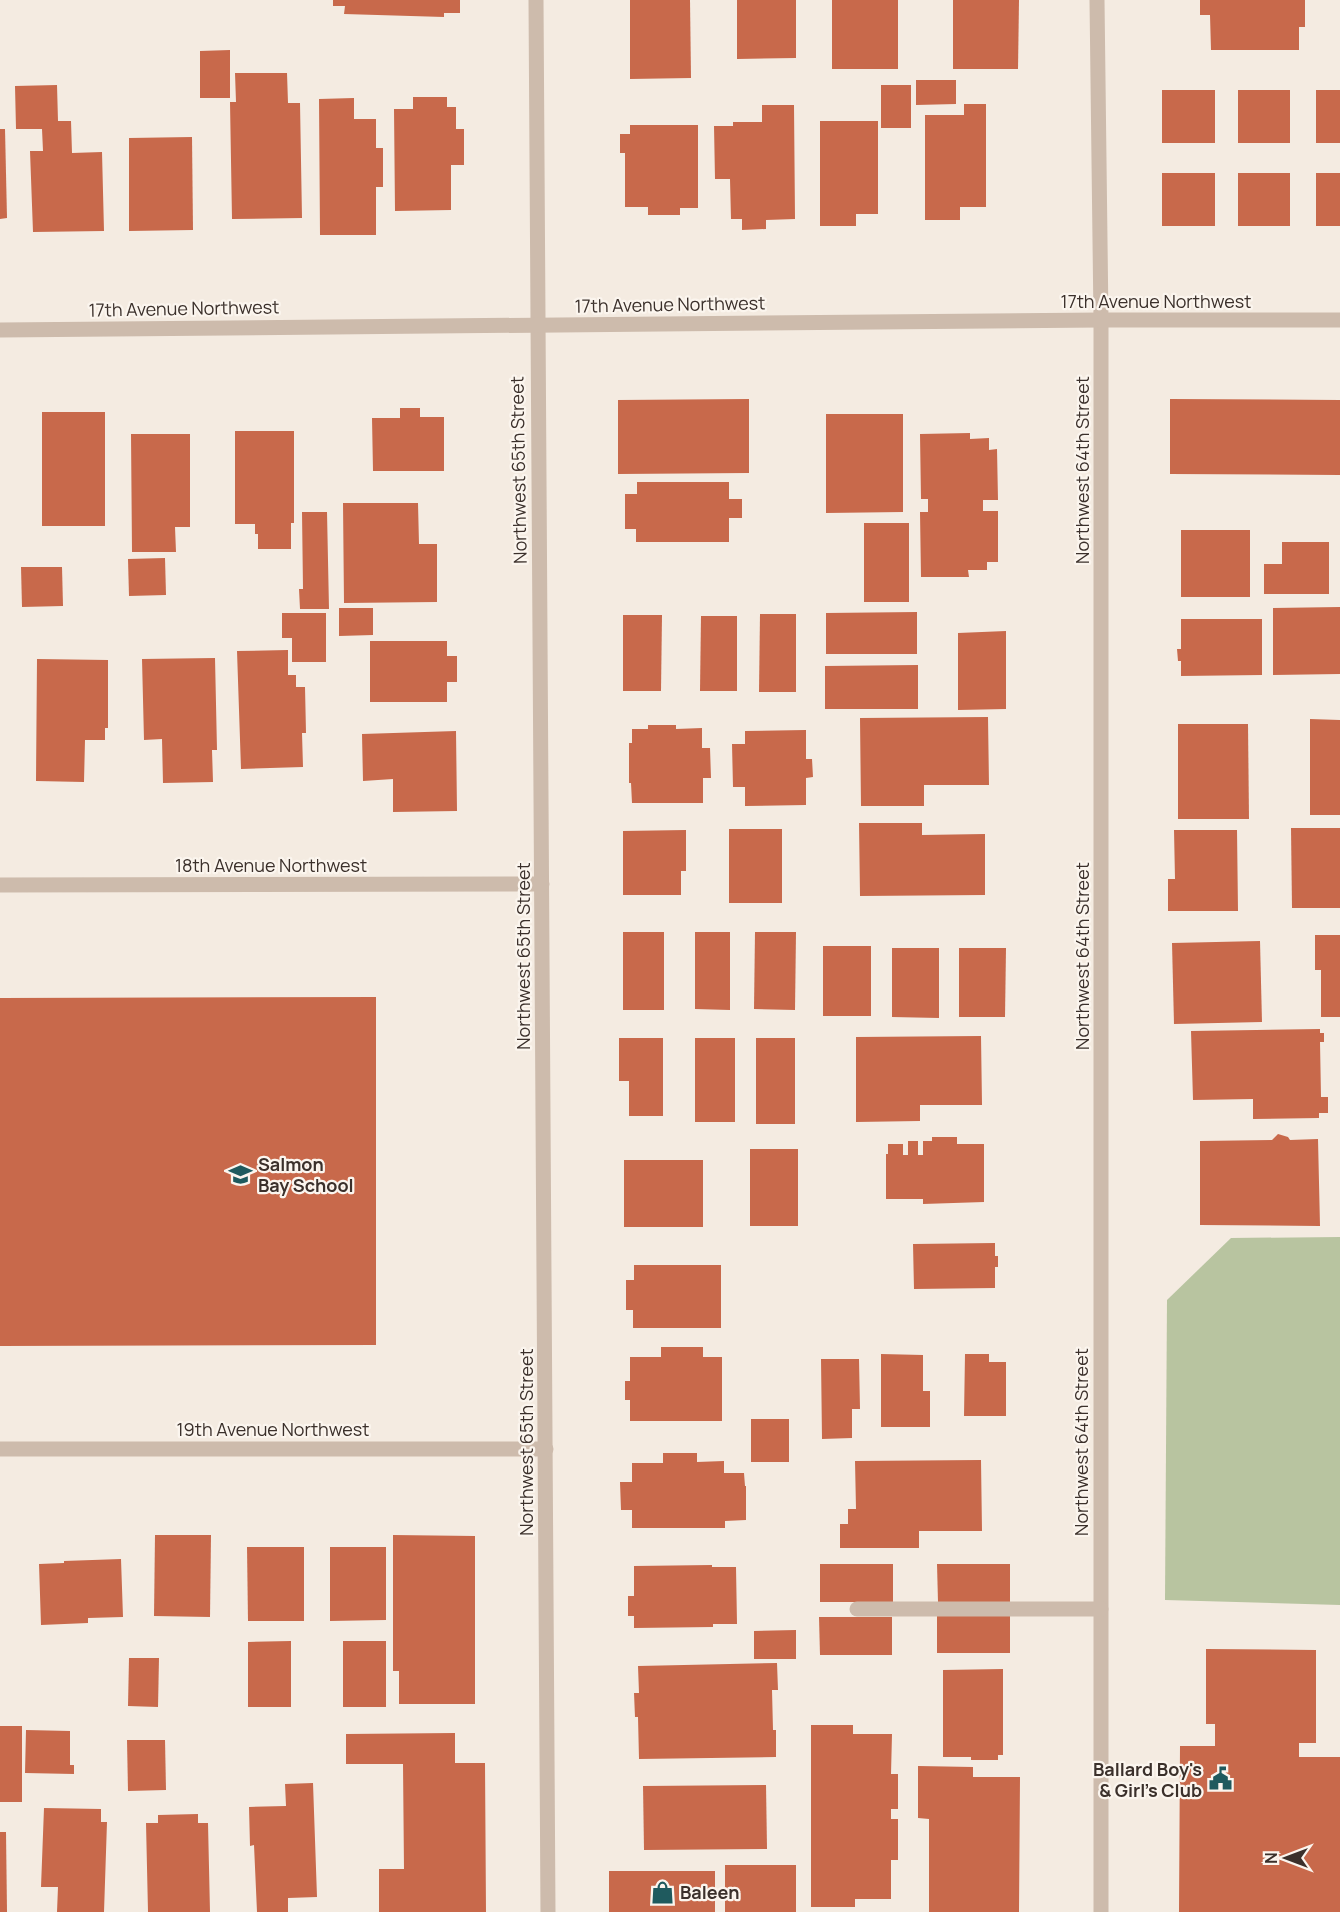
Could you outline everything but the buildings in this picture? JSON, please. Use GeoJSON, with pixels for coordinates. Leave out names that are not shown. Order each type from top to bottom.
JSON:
{"type":"FeatureCollection","features":[{"type":"Feature","properties":{"kind":"street","name":"Northwest 65th Street"},"geometry":{"type":"LineString","coordinates":[[536,0],[548,1912]]}},
{"type":"Feature","properties":{"kind":"street","name":"Northwest 64th Street"},"geometry":{"type":"LineString","coordinates":[[1097,0],[1101,320],[1101,1912]]}},
{"type":"Feature","properties":{"kind":"street","name":"17th Avenue Northwest"},"geometry":{"type":"LineString","coordinates":[[0,330],[1340,320]]}},
{"type":"Feature","properties":{"kind":"street","name":"18th Avenue Northwest"},"geometry":{"type":"LineString","coordinates":[[0,885],[542,884]]}},
{"type":"Feature","properties":{"kind":"street","name":"19th Avenue Northwest"},"geometry":{"type":"LineString","coordinates":[[0,1449],[546,1449]]}},
{"type":"Feature","properties":{"kind":"street"},"geometry":{"type":"LineString","coordinates":[[857,1609],[1101,1609]]}},
{"type":"Feature","properties":{"kind":"green space"},"geometry":{"type":"Polygon","coordinates":[[[1340,1237],[1340,1605],[1165,1600],[1167,1300],[1231,1238],[1340,1237]]]}},
{"type":"Feature","properties":{"kind":"place","name":"Salmon Bay School"},"geometry":{"type":"Point","coordinates":[240,1174]}},
{"type":"Feature","properties":{"kind":"place","name":"Ballard Boy's & Girl's Club"},"geometry":{"type":"Point","coordinates":[1220,1779]}},
{"type":"Feature","properties":{"kind":"place","name":"Baleen"},"geometry":{"type":"Point","coordinates":[662,1892]}}]}
